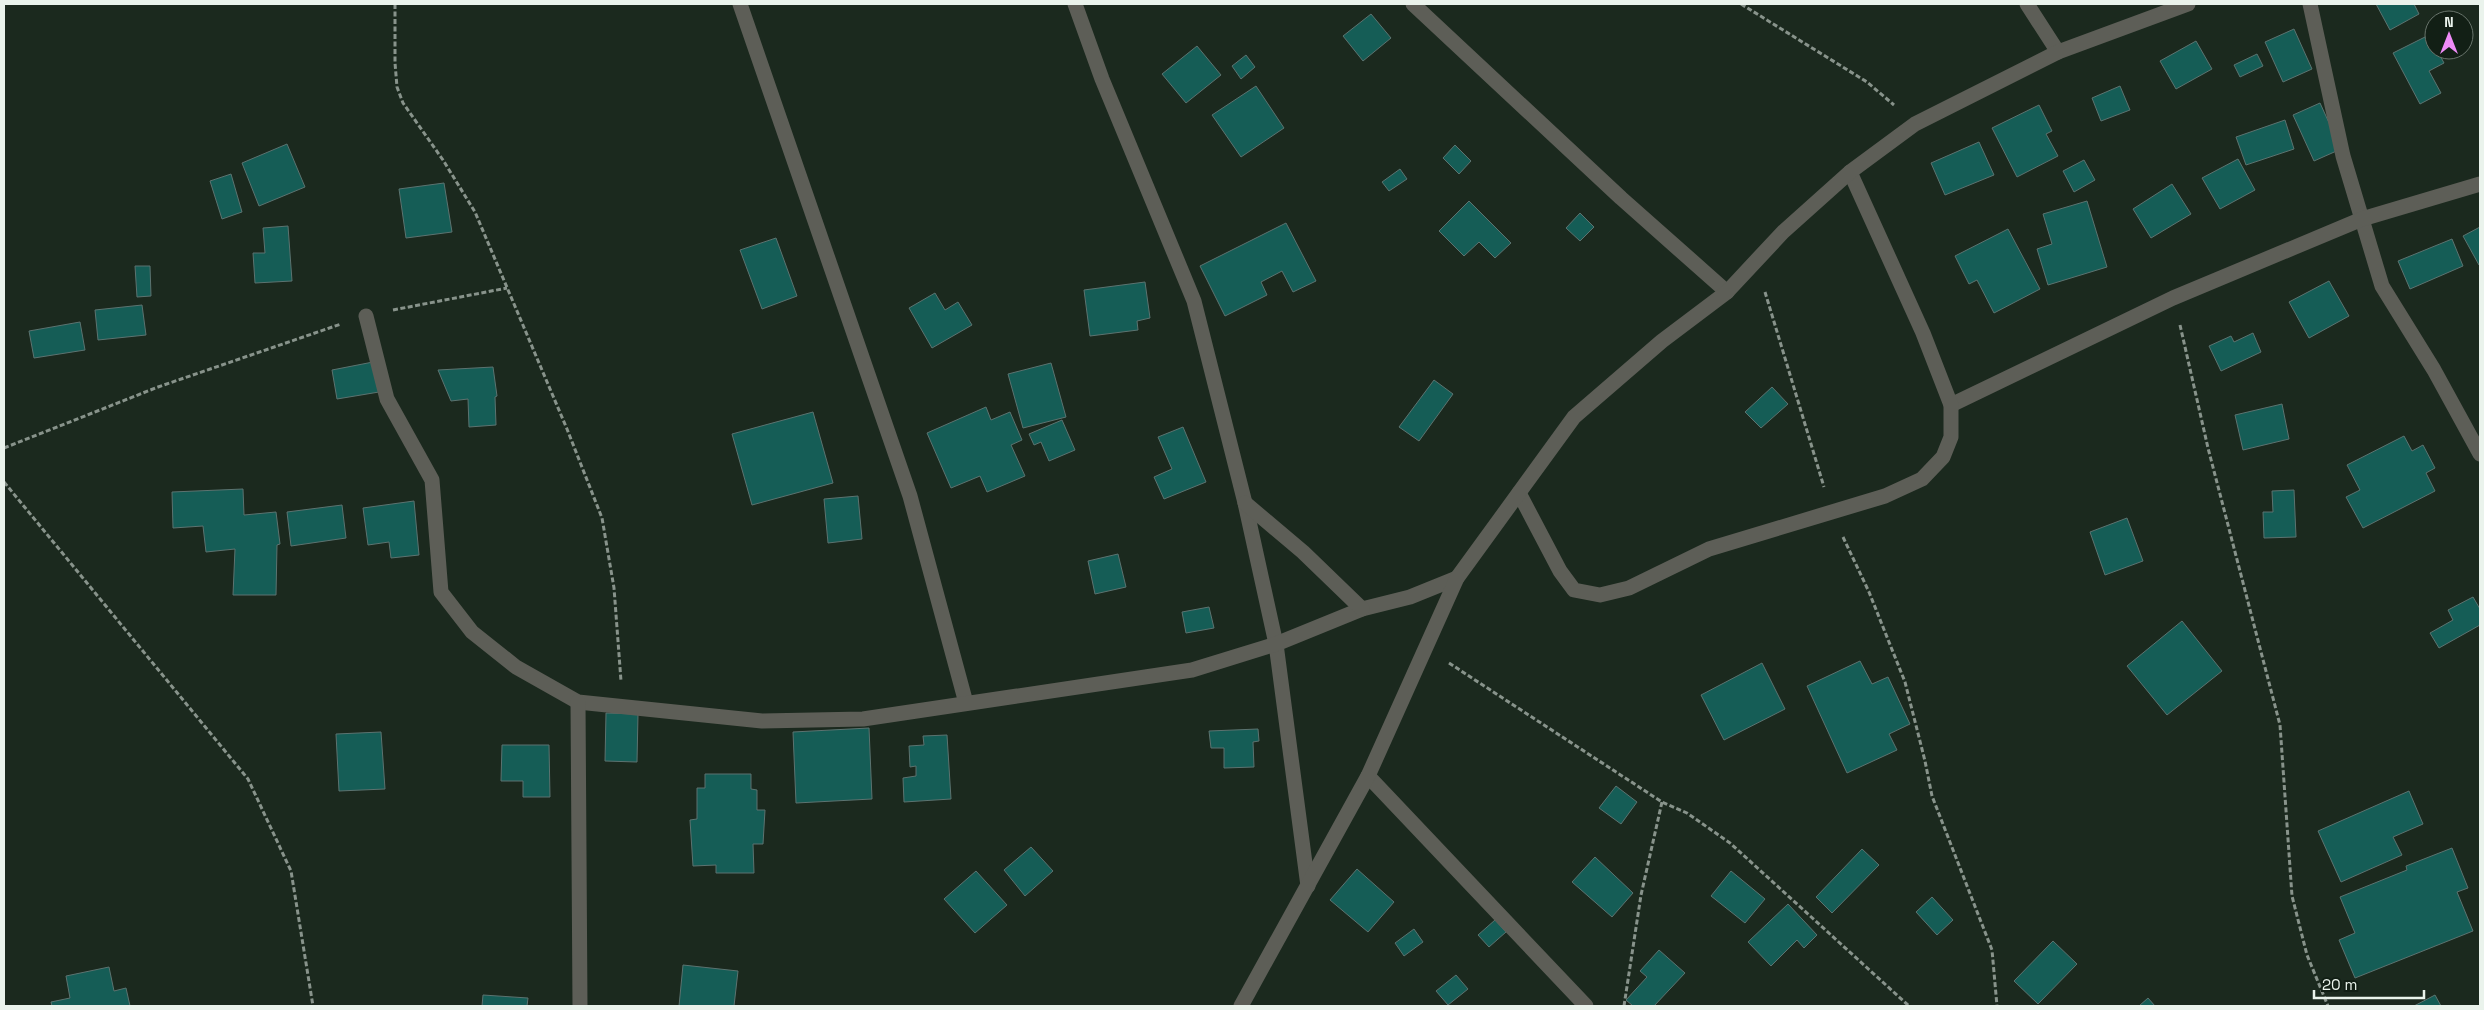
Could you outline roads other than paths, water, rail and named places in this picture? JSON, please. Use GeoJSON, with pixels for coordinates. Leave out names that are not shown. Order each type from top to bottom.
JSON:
{"type":"FeatureCollection","features":[{"type":"Feature","properties":{"kind":"street"},"geometry":{"type":"LineString","coordinates":[[740,4],[910,496],[966,703]]}},
{"type":"Feature","properties":{"kind":"street"},"geometry":{"type":"LineString","coordinates":[[1075,4],[1102,79],[1194,301],[1245,503],[1276,644],[1308,886]]}},
{"type":"Feature","properties":{"kind":"street"},"geometry":{"type":"LineString","coordinates":[[1413,4],[1621,198],[1727,292]]}},
{"type":"Feature","properties":{"kind":"street"},"geometry":{"type":"LineString","coordinates":[[2026,4],[2058,52]]}},
{"type":"Feature","properties":{"kind":"street"},"geometry":{"type":"LineString","coordinates":[[1241,1006],[1368,776],[1457,578],[1574,417],[1662,341],[1727,292],[1783,232],[1850,172],[1916,124],[2058,52],[2188,4]]}},
{"type":"Feature","properties":{"kind":"street"},"geometry":{"type":"LineString","coordinates":[[2310,4],[2343,156],[2382,286],[2434,370],[2480,454]]}},
{"type":"Feature","properties":{"kind":"street"},"geometry":{"type":"LineString","coordinates":[[1518,493],[1560,571],[1574,590],[1600,595],[1629,588],[1708,549],[1832,514],[1885,496],[1922,478],[1943,457],[1951,437],[1950,405],[1923,333],[1850,172]]}},
{"type":"Feature","properties":{"kind":"street"},"geometry":{"type":"LineString","coordinates":[[1950,405],[2173,298],[2362,219],[2480,184]]}},
{"type":"Feature","properties":{"kind":"street"},"geometry":{"type":"LineString","coordinates":[[366,316],[387,399],[432,480],[441,592],[472,632],[516,667],[578,702],[762,721],[863,719],[1192,670],[1276,644],[1362,609],[1410,597],[1457,578]]}},
{"type":"Feature","properties":{"kind":"street"},"geometry":{"type":"LineString","coordinates":[[1245,503],[1303,552],[1362,609]]}},
{"type":"Feature","properties":{"kind":"street"},"geometry":{"type":"LineString","coordinates":[[578,702],[580,1006]]}},
{"type":"Feature","properties":{"kind":"street"},"geometry":{"type":"LineString","coordinates":[[1368,776],[1586,1006]]}}]}
